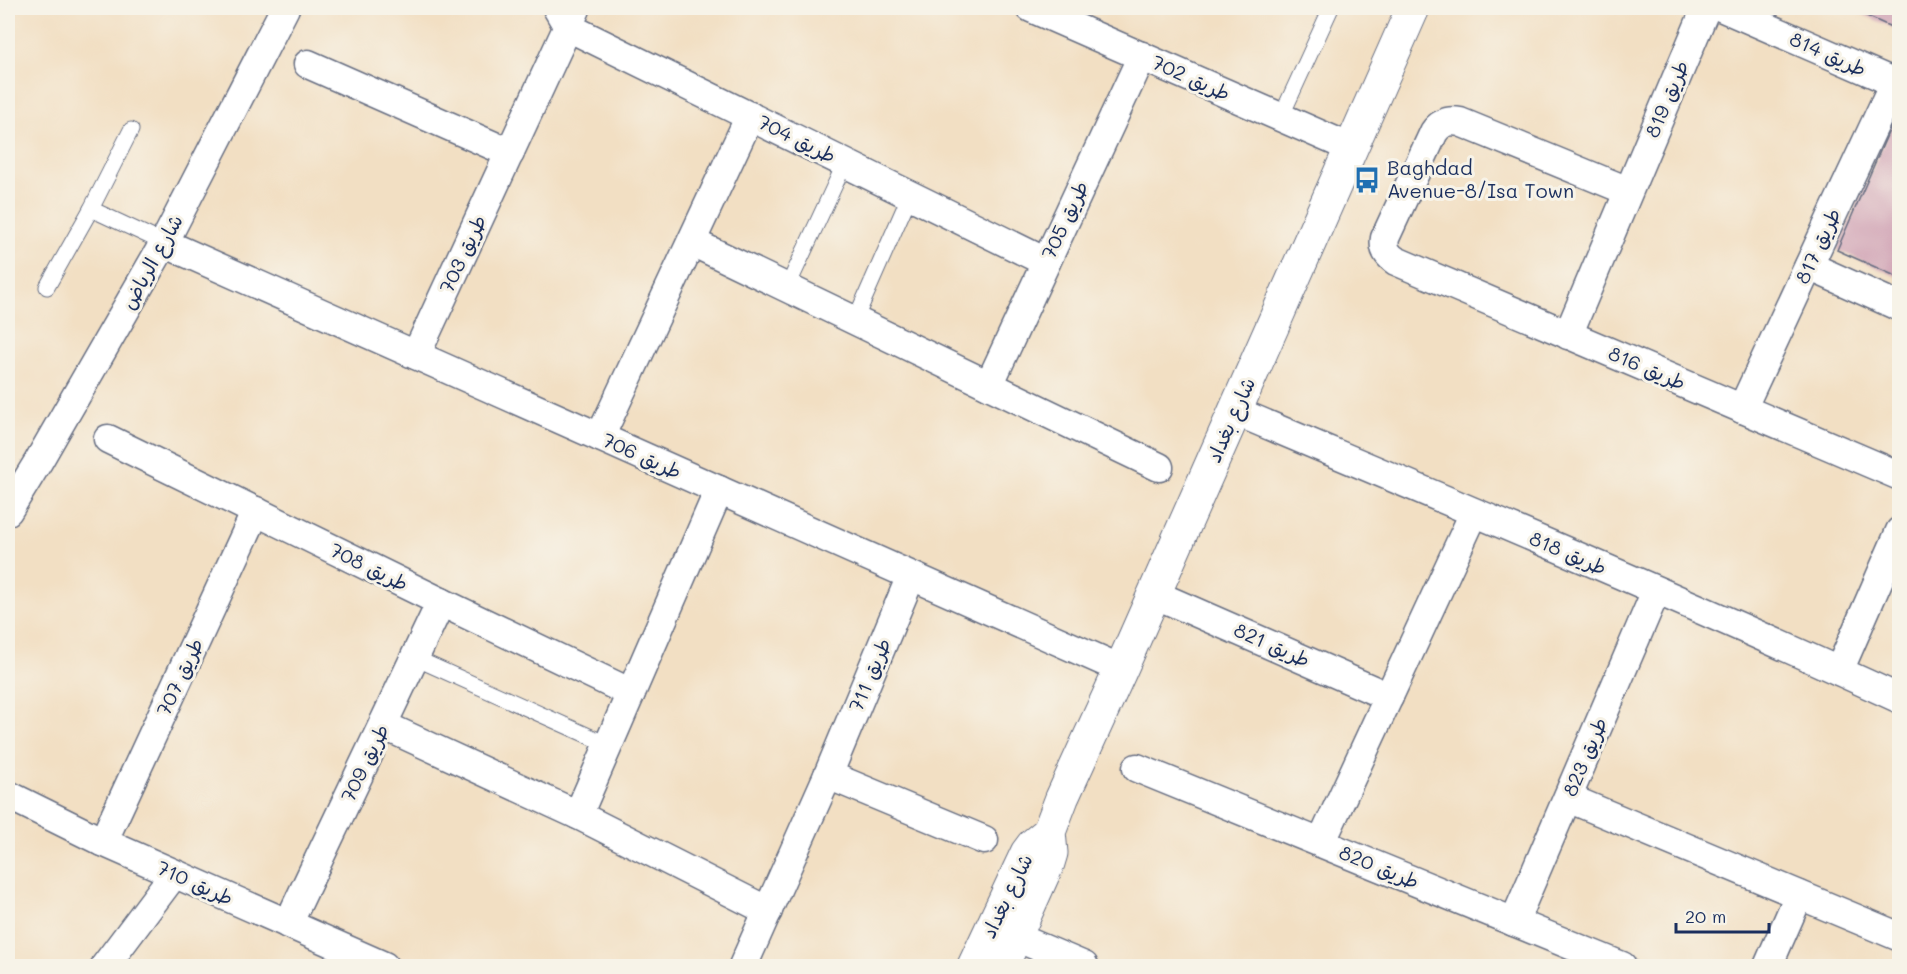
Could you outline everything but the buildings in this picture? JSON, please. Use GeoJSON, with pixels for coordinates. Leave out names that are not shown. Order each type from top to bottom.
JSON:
{"type":"FeatureCollection","features":[{"type":"Feature","properties":{"kind":"street","name":"شارع الرياض"},"geometry":{"type":"LineString","coordinates":[[8,511],[44,453],[164,243],[285,8]]}},
{"type":"Feature","properties":{"kind":"street","name":"طريق 702"},"geometry":{"type":"LineString","coordinates":[[1031,8],[1351,148]]}},
{"type":"Feature","properties":{"kind":"street","name":"شارع بغداد"},"geometry":{"type":"LineString","coordinates":[[1002,966],[1048,863],[1051,852],[1049,832],[1062,798],[1413,8]]}},
{"type":"Feature","properties":{"kind":"street","name":"طريق 819"},"geometry":{"type":"LineString","coordinates":[[1568,335],[1706,8]]}},
{"type":"Feature","properties":{"kind":"street","name":"طريق 814"},"geometry":{"type":"LineString","coordinates":[[1723,8],[1897,84]]}},
{"type":"Feature","properties":{"kind":"street","name":"طريق 704"},"geometry":{"type":"LineString","coordinates":[[568,14],[750,116],[1046,262]]}},
{"type":"Feature","properties":{"kind":"street","name":"طريق 703"},"geometry":{"type":"LineString","coordinates":[[416,355],[510,153],[568,14]]}},
{"type":"Feature","properties":{"kind":"street","name":"طريق 705"},"geometry":{"type":"LineString","coordinates":[[989,385],[1142,56]]}},
{"type":"Feature","properties":{"kind":"street"},"geometry":{"type":"LineString","coordinates":[[308,64],[510,153]]}},
{"type":"Feature","properties":{"kind":"street","name":"طريق 817"},"geometry":{"type":"LineString","coordinates":[[1742,409],[1897,84]]}},
{"type":"Feature","properties":{"kind":"street"},"geometry":{"type":"LineString","coordinates":[[600,437],[750,116]]}},
{"type":"Feature","properties":{"kind":"street","name":"طريق 816"},"geometry":{"type":"LineString","coordinates":[[1628,191],[1460,122],[1445,122],[1434,132],[1385,238],[1384,245],[1386,252],[1395,261],[1899,476]]}},
{"type":"Feature","properties":{"kind":"street"},"geometry":{"type":"LineString","coordinates":[[692,242],[1159,467]]}},
{"type":"Feature","properties":{"kind":"street","name":"طريق 706"},"geometry":{"type":"LineString","coordinates":[[164,243],[1121,669]]}},
{"type":"Feature","properties":{"kind":"street"},"geometry":{"type":"LineString","coordinates":[[1809,266],[1899,307]]}},
{"type":"Feature","properties":{"kind":"street","name":"طريق 818"},"geometry":{"type":"LineString","coordinates":[[1235,411],[1656,591],[1899,699]]}},
{"type":"Feature","properties":{"kind":"street","name":"طريق 708"},"geometry":{"type":"LineString","coordinates":[[108,439],[631,693]]}},
{"type":"Feature","properties":{"kind":"street"},"geometry":{"type":"LineString","coordinates":[[578,815],[719,490]]}},
{"type":"Feature","properties":{"kind":"street","name":"طريق 707"},"geometry":{"type":"LineString","coordinates":[[103,842],[256,511]]}},
{"type":"Feature","properties":{"kind":"street"},"geometry":{"type":"LineString","coordinates":[[1321,843],[1474,513]]}},
{"type":"Feature","properties":{"kind":"street"},"geometry":{"type":"LineString","coordinates":[[1839,671],[1899,531]]}},
{"type":"Feature","properties":{"kind":"street","name":"طريق 711"},"geometry":{"type":"LineString","coordinates":[[743,966],[828,775],[911,576]]}},
{"type":"Feature","properties":{"kind":"street","name":"طريق 823"},"geometry":{"type":"LineString","coordinates":[[1514,922],[1656,591]]}},
{"type":"Feature","properties":{"kind":"street","name":"طريق 821"},"geometry":{"type":"LineString","coordinates":[[1154,594],[1389,697]]}},
{"type":"Feature","properties":{"kind":"street","name":"طريق 709"},"geometry":{"type":"LineString","coordinates":[[288,924],[441,602]]}},
{"type":"Feature","properties":{"kind":"street"},"geometry":{"type":"LineString","coordinates":[[383,725],[578,815],[768,911]]}},
{"type":"Feature","properties":{"kind":"street","name":"طريق 820"},"geometry":{"type":"LineString","coordinates":[[1137,768],[1622,966]]}},
{"type":"Feature","properties":{"kind":"street"},"geometry":{"type":"LineString","coordinates":[[828,775],[984,840]]}},
{"type":"Feature","properties":{"kind":"street","name":"طريق 710"},"geometry":{"type":"LineString","coordinates":[[8,795],[103,842],[380,966]]}},
{"type":"Feature","properties":{"kind":"street"},"geometry":{"type":"LineString","coordinates":[[1568,798],[1899,937]]}},
{"type":"Feature","properties":{"kind":"street","name":"شارع بغداد"},"geometry":{"type":"LineString","coordinates":[[974,966],[1027,853],[1033,844],[1049,832]]}},
{"type":"Feature","properties":{"kind":"street"},"geometry":{"type":"LineString","coordinates":[[105,966],[174,874]]}},
{"type":"Feature","properties":{"kind":"street"},"geometry":{"type":"LineString","coordinates":[[1768,966],[1799,895]]}},
{"type":"Feature","properties":{"kind":"street"},"geometry":{"type":"LineString","coordinates":[[1016,937],[1084,966]]}},
{"type":"Feature","properties":{"kind":"lane"},"geometry":{"type":"LineString","coordinates":[[1281,117],[1331,8]]}},
{"type":"Feature","properties":{"kind":"lane"},"geometry":{"type":"LineString","coordinates":[[47,287],[91,208],[130,130]]}},
{"type":"Feature","properties":{"kind":"lane"},"geometry":{"type":"LineString","coordinates":[[787,288],[845,163]]}},
{"type":"Feature","properties":{"kind":"lane"},"geometry":{"type":"LineString","coordinates":[[855,320],[910,195]]}},
{"type":"Feature","properties":{"kind":"lane"},"geometry":{"type":"LineString","coordinates":[[91,208],[164,243]]}},
{"type":"Feature","properties":{"kind":"lane"},"geometry":{"type":"LineString","coordinates":[[415,658],[609,745]]}},
{"type":"Feature","properties":{"kind":"place","name":"Baghdad Avenue-8/Isa Town"},"geometry":{"type":"Point","coordinates":[1367,180]}}]}
